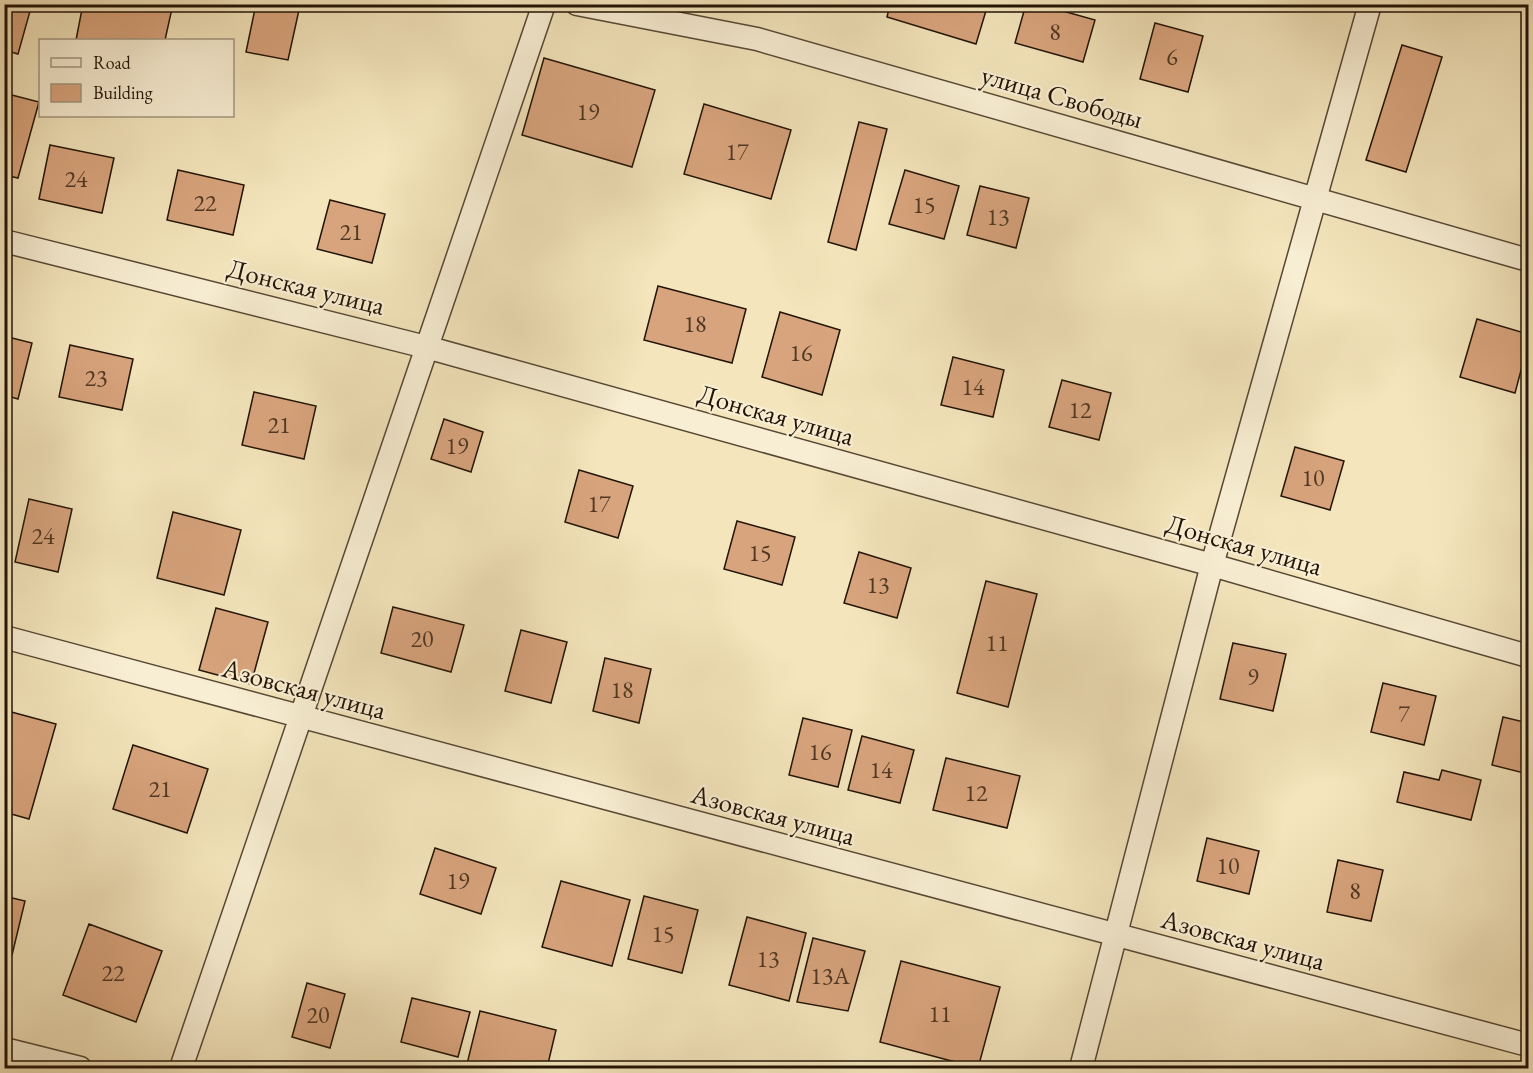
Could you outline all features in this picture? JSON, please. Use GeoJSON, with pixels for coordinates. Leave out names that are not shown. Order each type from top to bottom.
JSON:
{"type":"FeatureCollection","features":[{"type":"Feature","properties":{"kind":"street"},"geometry":{"type":"LineString","coordinates":[[181,1068],[544,4]]}},
{"type":"Feature","properties":{"kind":"street","name":"улица Свободы"},"geometry":{"type":"LineString","coordinates":[[577,4],[757,39],[1528,260]]}},
{"type":"Feature","properties":{"kind":"street"},"geometry":{"type":"LineString","coordinates":[[1081,1068],[1212,566],[1370,4]]}},
{"type":"Feature","properties":{"kind":"street","name":"Донская улица"},"geometry":{"type":"LineString","coordinates":[[4,241],[426,347],[1212,566],[1528,657]]}},
{"type":"Feature","properties":{"kind":"street","name":"Азовская улица"},"geometry":{"type":"LineString","coordinates":[[4,637],[1528,1045]]}},
{"type":"Feature","properties":{"kind":"street"},"geometry":{"type":"LineString","coordinates":[[4,1048],[80,1068]]}},
{"type":"Feature","properties":{"kind":"building"},"geometry":{"type":"Polygon","coordinates":[[[4,4],[32,4],[18,54],[4,50],[4,4]]]}},
{"type":"Feature","properties":{"kind":"building"},"geometry":{"type":"Polygon","coordinates":[[[83,4],[173,4],[165,39],[76,39],[83,4]]]}},
{"type":"Feature","properties":{"kind":"building"},"geometry":{"type":"Polygon","coordinates":[[[256,4],[274,4],[299,10],[288,60],[246,52],[256,4]]]}},
{"type":"Feature","properties":{"kind":"building"},"geometry":{"type":"Polygon","coordinates":[[[890,4],[988,4],[976,44],[887,17],[890,4]]]}},
{"type":"Feature","properties":{"kind":"building"},"geometry":{"type":"Polygon","coordinates":[[[1026,4],[1038,4],[1095,20],[1083,62],[1015,43],[1026,4]]]}},
{"type":"Feature","properties":{"kind":"building"},"geometry":{"type":"Polygon","coordinates":[[[1155,23],[1203,36],[1188,92],[1140,79],[1155,23]]]}},
{"type":"Feature","properties":{"kind":"building"},"geometry":{"type":"Polygon","coordinates":[[[1402,45],[1442,57],[1406,172],[1366,160],[1402,45]]]}},
{"type":"Feature","properties":{"kind":"building"},"geometry":{"type":"Polygon","coordinates":[[[544,58],[655,90],[632,167],[522,135],[544,58]]]}},
{"type":"Feature","properties":{"kind":"building"},"geometry":{"type":"Polygon","coordinates":[[[4,93],[39,102],[18,178],[4,175],[4,93]]]}},
{"type":"Feature","properties":{"kind":"building"},"geometry":{"type":"Polygon","coordinates":[[[704,104],[791,130],[771,199],[684,174],[704,104]]]}},
{"type":"Feature","properties":{"kind":"building"},"geometry":{"type":"Polygon","coordinates":[[[859,122],[887,129],[856,250],[828,242],[859,122]]]}},
{"type":"Feature","properties":{"kind":"building"},"geometry":{"type":"Polygon","coordinates":[[[50,145],[114,158],[102,213],[39,199],[50,145]]]}},
{"type":"Feature","properties":{"kind":"building"},"geometry":{"type":"Polygon","coordinates":[[[178,170],[244,185],[233,235],[167,220],[178,170]]]}},
{"type":"Feature","properties":{"kind":"building"},"geometry":{"type":"Polygon","coordinates":[[[905,170],[959,186],[944,239],[889,224],[905,170]]]}},
{"type":"Feature","properties":{"kind":"building"},"geometry":{"type":"Polygon","coordinates":[[[980,186],[1029,198],[1016,248],[967,235],[980,186]]]}},
{"type":"Feature","properties":{"kind":"building"},"geometry":{"type":"Polygon","coordinates":[[[330,200],[385,214],[372,263],[317,249],[330,200]]]}},
{"type":"Feature","properties":{"kind":"building"},"geometry":{"type":"Polygon","coordinates":[[[658,286],[746,309],[732,363],[644,340],[658,286]]]}},
{"type":"Feature","properties":{"kind":"building"},"geometry":{"type":"Polygon","coordinates":[[[780,312],[840,330],[822,395],[762,377],[780,312]]]}},
{"type":"Feature","properties":{"kind":"building"},"geometry":{"type":"Polygon","coordinates":[[[1477,319],[1528,334],[1528,344],[1515,393],[1460,377],[1477,319]]]}},
{"type":"Feature","properties":{"kind":"building"},"geometry":{"type":"Polygon","coordinates":[[[4,336],[32,343],[18,399],[4,395],[4,336]]]}},
{"type":"Feature","properties":{"kind":"building"},"geometry":{"type":"Polygon","coordinates":[[[70,345],[133,359],[122,410],[59,397],[70,345]]]}},
{"type":"Feature","properties":{"kind":"building"},"geometry":{"type":"Polygon","coordinates":[[[953,357],[1004,370],[993,417],[941,405],[953,357]]]}},
{"type":"Feature","properties":{"kind":"building"},"geometry":{"type":"Polygon","coordinates":[[[1062,380],[1111,393],[1099,440],[1049,427],[1062,380]]]}},
{"type":"Feature","properties":{"kind":"building"},"geometry":{"type":"Polygon","coordinates":[[[254,392],[316,406],[304,459],[242,445],[254,392]]]}},
{"type":"Feature","properties":{"kind":"building"},"geometry":{"type":"Polygon","coordinates":[[[444,419],[483,432],[471,472],[431,459],[444,419]]]}},
{"type":"Feature","properties":{"kind":"building"},"geometry":{"type":"Polygon","coordinates":[[[1295,447],[1344,461],[1330,510],[1281,496],[1295,447]]]}},
{"type":"Feature","properties":{"kind":"building"},"geometry":{"type":"Polygon","coordinates":[[[579,470],[633,486],[618,538],[565,522],[579,470]]]}},
{"type":"Feature","properties":{"kind":"building"},"geometry":{"type":"Polygon","coordinates":[[[29,499],[72,509],[58,572],[15,562],[29,499]]]}},
{"type":"Feature","properties":{"kind":"building"},"geometry":{"type":"Polygon","coordinates":[[[173,512],[241,530],[224,595],[157,578],[173,512]]]}},
{"type":"Feature","properties":{"kind":"building"},"geometry":{"type":"Polygon","coordinates":[[[737,521],[795,537],[782,585],[724,569],[737,521]]]}},
{"type":"Feature","properties":{"kind":"building"},"geometry":{"type":"Polygon","coordinates":[[[859,552],[911,568],[897,618],[844,603],[859,552]]]}},
{"type":"Feature","properties":{"kind":"building"},"geometry":{"type":"Polygon","coordinates":[[[986,581],[1037,594],[1008,707],[957,693],[986,581]]]}},
{"type":"Feature","properties":{"kind":"building"},"geometry":{"type":"Polygon","coordinates":[[[393,607],[464,625],[451,672],[381,653],[393,607]]]}},
{"type":"Feature","properties":{"kind":"building"},"geometry":{"type":"Polygon","coordinates":[[[216,608],[268,622],[251,684],[199,670],[216,608]]]}},
{"type":"Feature","properties":{"kind":"building"},"geometry":{"type":"Polygon","coordinates":[[[521,630],[567,642],[551,703],[505,691],[521,630]]]}},
{"type":"Feature","properties":{"kind":"building"},"geometry":{"type":"Polygon","coordinates":[[[1233,643],[1286,654],[1273,711],[1220,699],[1233,643]]]}},
{"type":"Feature","properties":{"kind":"building"},"geometry":{"type":"Polygon","coordinates":[[[605,658],[651,669],[639,723],[593,711],[605,658]]]}},
{"type":"Feature","properties":{"kind":"building"},"geometry":{"type":"Polygon","coordinates":[[[1383,683],[1436,696],[1424,745],[1371,732],[1383,683]]]}},
{"type":"Feature","properties":{"kind":"building"},"geometry":{"type":"Polygon","coordinates":[[[4,710],[56,724],[29,819],[4,812],[4,710]]]}},
{"type":"Feature","properties":{"kind":"building"},"geometry":{"type":"Polygon","coordinates":[[[1503,717],[1528,723],[1528,774],[1492,765],[1503,717]]]}},
{"type":"Feature","properties":{"kind":"building"},"geometry":{"type":"Polygon","coordinates":[[[803,718],[852,730],[838,787],[789,775],[803,718]]]}},
{"type":"Feature","properties":{"kind":"building"},"geometry":{"type":"Polygon","coordinates":[[[862,736],[914,750],[900,803],[848,790],[862,736]]]}},
{"type":"Feature","properties":{"kind":"building"},"geometry":{"type":"Polygon","coordinates":[[[133,745],[208,769],[187,833],[113,809],[133,745]]]}},
{"type":"Feature","properties":{"kind":"building"},"geometry":{"type":"Polygon","coordinates":[[[946,758],[1020,776],[1007,828],[933,810],[946,758]]]}},
{"type":"Feature","properties":{"kind":"building"},"geometry":{"type":"Polygon","coordinates":[[[1442,770],[1481,780],[1471,820],[1397,802],[1404,772],[1439,780],[1442,770]]]}},
{"type":"Feature","properties":{"kind":"building"},"geometry":{"type":"Polygon","coordinates":[[[1207,838],[1259,851],[1249,894],[1197,881],[1207,838]]]}},
{"type":"Feature","properties":{"kind":"building"},"geometry":{"type":"Polygon","coordinates":[[[435,848],[496,868],[481,914],[420,894],[435,848]]]}},
{"type":"Feature","properties":{"kind":"building"},"geometry":{"type":"Polygon","coordinates":[[[1338,860],[1383,870],[1371,921],[1327,912],[1338,860]]]}},
{"type":"Feature","properties":{"kind":"building"},"geometry":{"type":"Polygon","coordinates":[[[561,881],[630,900],[612,966],[542,947],[561,881]]]}},
{"type":"Feature","properties":{"kind":"building"},"geometry":{"type":"Polygon","coordinates":[[[4,896],[25,901],[12,955],[4,953],[4,896]]]}},
{"type":"Feature","properties":{"kind":"building"},"geometry":{"type":"Polygon","coordinates":[[[644,896],[698,910],[682,973],[628,959],[644,896]]]}},
{"type":"Feature","properties":{"kind":"building"},"geometry":{"type":"Polygon","coordinates":[[[747,917],[806,933],[789,1001],[729,985],[747,917]]]}},
{"type":"Feature","properties":{"kind":"building"},"geometry":{"type":"Polygon","coordinates":[[[89,924],[162,951],[136,1022],[63,995],[89,924]]]}},
{"type":"Feature","properties":{"kind":"building"},"geometry":{"type":"Polygon","coordinates":[[[813,938],[865,951],[848,1011],[797,1002],[813,938]]]}},
{"type":"Feature","properties":{"kind":"building"},"geometry":{"type":"Polygon","coordinates":[[[901,961],[1000,987],[978,1068],[880,1042],[901,961]]]}},
{"type":"Feature","properties":{"kind":"building"},"geometry":{"type":"Polygon","coordinates":[[[307,983],[345,994],[330,1048],[292,1037],[307,983]]]}},
{"type":"Feature","properties":{"kind":"building"},"geometry":{"type":"Polygon","coordinates":[[[412,998],[470,1012],[458,1057],[401,1042],[412,998]]]}},
{"type":"Feature","properties":{"kind":"building"},"geometry":{"type":"Polygon","coordinates":[[[480,1011],[556,1030],[547,1068],[466,1068],[480,1011]]]}}]}
